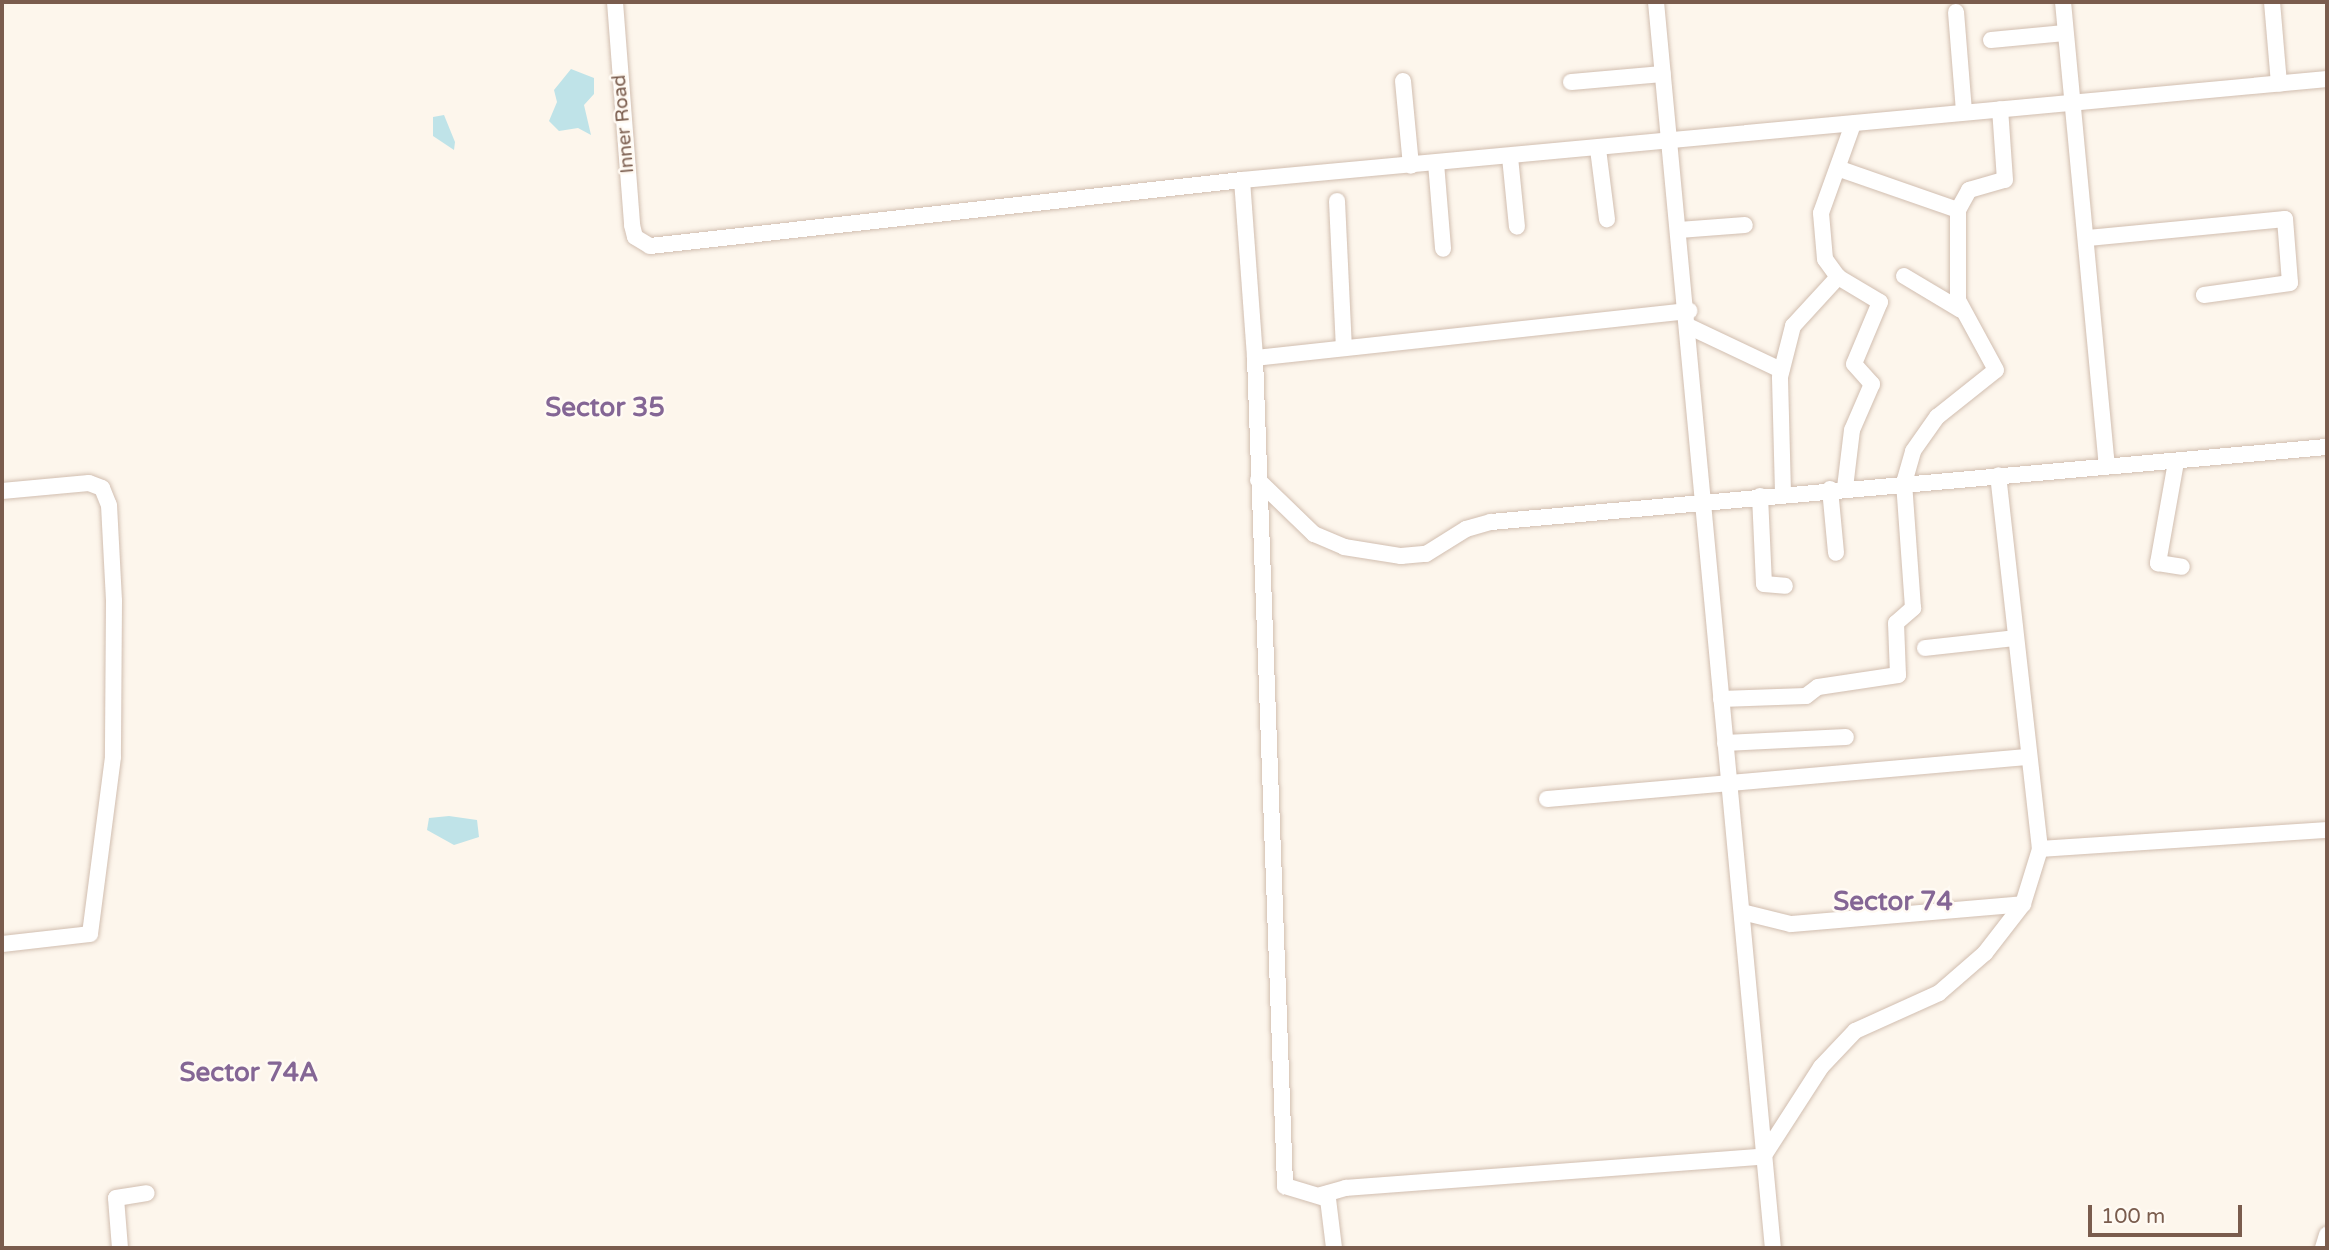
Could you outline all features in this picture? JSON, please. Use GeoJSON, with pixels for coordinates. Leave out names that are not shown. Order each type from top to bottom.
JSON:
{"type":"FeatureCollection","features":[{"type":"Feature","properties":{"kind":"street","name":"Inner Road"},"geometry":{"type":"LineString","coordinates":[[615,2],[632,225],[643,243],[1242,180]]}},
{"type":"Feature","properties":{"kind":"street"},"geometry":{"type":"LineString","coordinates":[[1656,2],[1689,310],[1727,781],[1773,1248]]}},
{"type":"Feature","properties":{"kind":"street"},"geometry":{"type":"LineString","coordinates":[[2063,2],[2071,101],[2088,238],[2107,465]]}},
{"type":"Feature","properties":{"kind":"street"},"geometry":{"type":"LineString","coordinates":[[2272,2],[2279,84]]}},
{"type":"Feature","properties":{"kind":"street"},"geometry":{"type":"LineString","coordinates":[[1956,12],[1964,112]]}},
{"type":"Feature","properties":{"kind":"street"},"geometry":{"type":"LineString","coordinates":[[1991,40],[2065,33]]}},
{"type":"Feature","properties":{"kind":"street"},"geometry":{"type":"LineString","coordinates":[[1571,82],[1662,74]]}},
{"type":"Feature","properties":{"kind":"street"},"geometry":{"type":"LineString","coordinates":[[1763,1157],[1346,1188],[1321,1195],[1294,1194],[1286,1186],[1255,358],[1242,180],[1598,149],[2071,101],[2327,79]]}},
{"type":"Feature","properties":{"kind":"street"},"geometry":{"type":"LineString","coordinates":[[1403,81],[1411,166]]}},
{"type":"Feature","properties":{"kind":"street"},"geometry":{"type":"LineString","coordinates":[[1721,699],[1806,696],[1818,687],[1898,676],[1896,623],[1913,608],[1904,483],[1919,435],[1996,370],[1961,310],[1958,210],[1969,190],[2005,180],[2000,109]]}},
{"type":"Feature","properties":{"kind":"street"},"geometry":{"type":"LineString","coordinates":[[1836,553],[1838,488],[1852,430],[1872,384],[1854,364],[1880,302],[1839,277],[1826,264],[1821,220],[1853,124]]}},
{"type":"Feature","properties":{"kind":"street"},"geometry":{"type":"LineString","coordinates":[[1598,149],[1607,219]]}},
{"type":"Feature","properties":{"kind":"street"},"geometry":{"type":"LineString","coordinates":[[1510,157],[1517,228]]}},
{"type":"Feature","properties":{"kind":"street"},"geometry":{"type":"LineString","coordinates":[[1436,163],[1443,249]]}},
{"type":"Feature","properties":{"kind":"street"},"geometry":{"type":"LineString","coordinates":[[1840,169],[1958,210]]}},
{"type":"Feature","properties":{"kind":"street"},"geometry":{"type":"LineString","coordinates":[[1337,201],[1344,348]]}},
{"type":"Feature","properties":{"kind":"street"},"geometry":{"type":"LineString","coordinates":[[2088,238],[2285,219],[2290,282],[2204,295]]}},
{"type":"Feature","properties":{"kind":"street"},"geometry":{"type":"LineString","coordinates":[[1679,230],[1745,225]]}},
{"type":"Feature","properties":{"kind":"street"},"geometry":{"type":"LineString","coordinates":[[1904,276],[1961,310]]}},
{"type":"Feature","properties":{"kind":"street"},"geometry":{"type":"LineString","coordinates":[[1783,493],[1781,370],[1793,326],[1839,277]]}},
{"type":"Feature","properties":{"kind":"street"},"geometry":{"type":"LineString","coordinates":[[1255,358],[1689,310]]}},
{"type":"Feature","properties":{"kind":"street"},"geometry":{"type":"LineString","coordinates":[[1690,327],[1781,370]]}},
{"type":"Feature","properties":{"kind":"street"},"geometry":{"type":"LineString","coordinates":[[1258,480],[1321,537],[1401,556],[1426,554],[1466,529],[1491,522],[1838,488],[2107,465],[2176,462],[2327,447]]}},
{"type":"Feature","properties":{"kind":"street"},"geometry":{"type":"LineString","coordinates":[[2176,462],[2158,563],[2182,567]]}},
{"type":"Feature","properties":{"kind":"street"},"geometry":{"type":"LineString","coordinates":[[1763,1157],[1821,1067],[1855,1031],[1939,993],[1985,953],[2024,904],[2040,849],[2027,757],[1998,475]]}},
{"type":"Feature","properties":{"kind":"street"},"geometry":{"type":"LineString","coordinates":[[2,491],[89,483],[102,488],[109,505],[114,601],[113,757],[90,934],[2,944]]}},
{"type":"Feature","properties":{"kind":"street"},"geometry":{"type":"LineString","coordinates":[[1760,496],[1764,584],[1786,586]]}},
{"type":"Feature","properties":{"kind":"street"},"geometry":{"type":"LineString","coordinates":[[1925,648],[2015,638]]}},
{"type":"Feature","properties":{"kind":"street"},"geometry":{"type":"LineString","coordinates":[[1725,743],[1846,737]]}},
{"type":"Feature","properties":{"kind":"street"},"geometry":{"type":"LineString","coordinates":[[1548,799],[1727,781],[2027,757]]}},
{"type":"Feature","properties":{"kind":"street"},"geometry":{"type":"LineString","coordinates":[[2040,849],[2327,830]]}},
{"type":"Feature","properties":{"kind":"street"},"geometry":{"type":"LineString","coordinates":[[1742,912],[1791,924],[2024,904]]}},
{"type":"Feature","properties":{"kind":"street"},"geometry":{"type":"LineString","coordinates":[[120,1248],[116,1198],[147,1193]]}},
{"type":"Feature","properties":{"kind":"street"},"geometry":{"type":"LineString","coordinates":[[1321,1195],[1330,1208],[1334,1248]]}},
{"type":"Feature","properties":{"kind":"street"},"geometry":{"type":"LineString","coordinates":[[2323,1248],[2327,1235]]}},
{"type":"Feature","properties":{"kind":"water"},"geometry":{"type":"Polygon","coordinates":[[[571,69],[594,78],[594,94],[584,105],[591,135],[578,128],[559,131],[549,121],[557,102],[554,90],[571,69]]]}},
{"type":"Feature","properties":{"kind":"water"},"geometry":{"type":"Polygon","coordinates":[[[444,115],[455,142],[454,150],[433,136],[433,117],[444,115]]]}},
{"type":"Feature","properties":{"kind":"water"},"geometry":{"type":"Polygon","coordinates":[[[449,816],[477,820],[479,837],[454,845],[427,830],[429,818],[449,816]]]}},
{"type":"Feature","properties":{"kind":"district","name":"Sector 35"},"geometry":{"type":"Point","coordinates":[605,408]}},
{"type":"Feature","properties":{"kind":"district","name":"Sector 74"},"geometry":{"type":"Point","coordinates":[1893,902]}},
{"type":"Feature","properties":{"kind":"district","name":"Sector 74A"},"geometry":{"type":"Point","coordinates":[249,1073]}}]}
